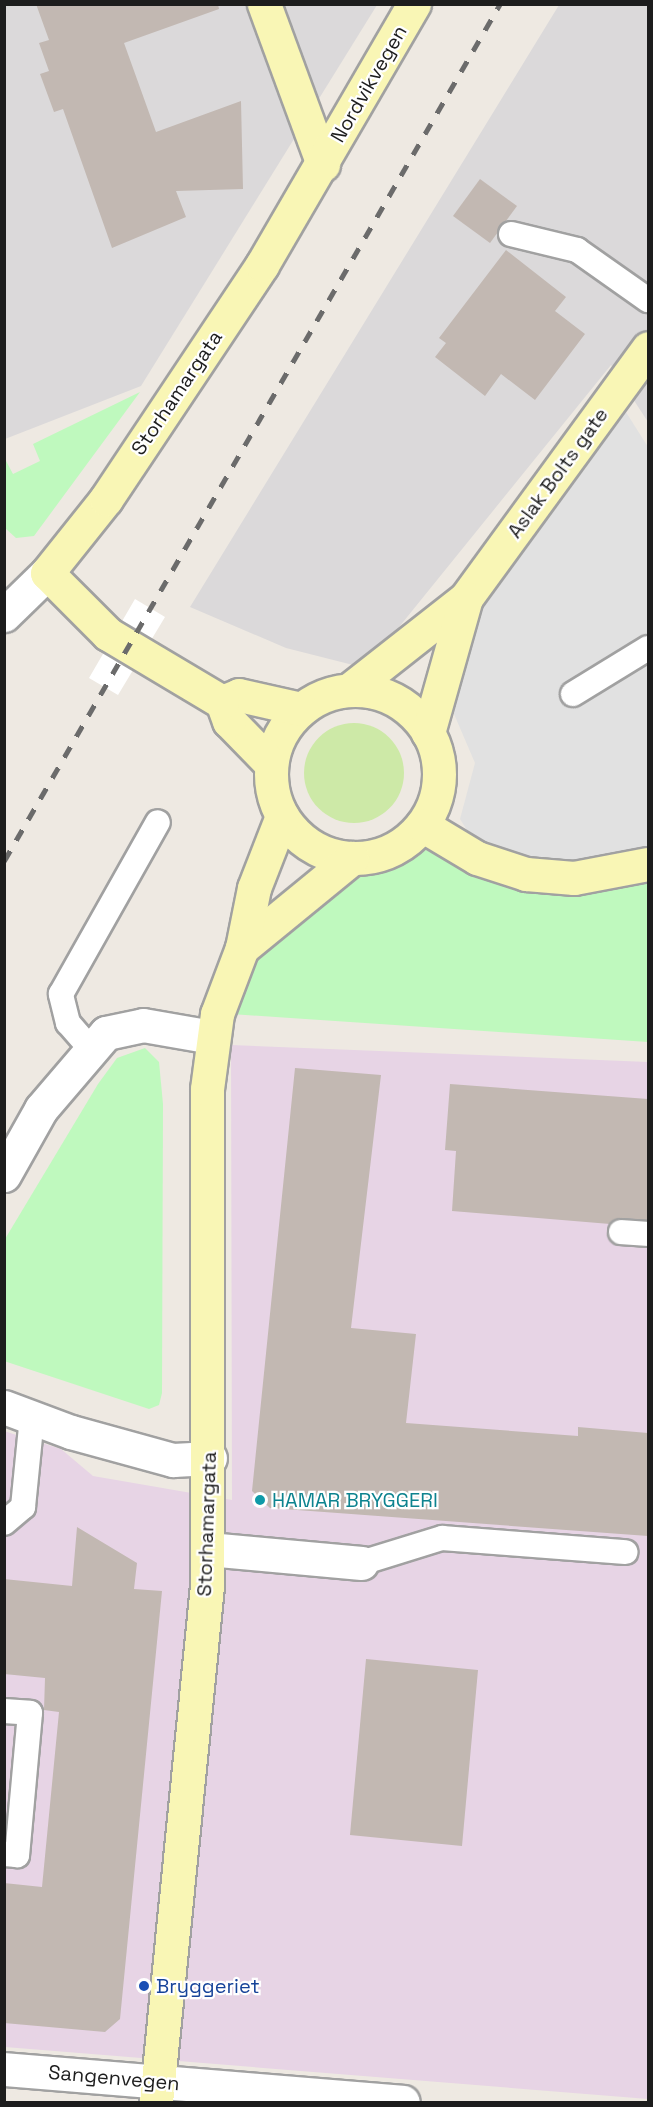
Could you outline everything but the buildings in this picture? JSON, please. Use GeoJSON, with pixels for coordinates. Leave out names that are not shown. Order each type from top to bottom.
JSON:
{"type":"FeatureCollection","features":[{"type":"Feature","properties":{"kind":"main road"},"geometry":{"type":"LineString","coordinates":[[264,4],[323,164]]}},
{"type":"Feature","properties":{"kind":"main road","name":"Nordvikvegen"},"geometry":{"type":"LineString","coordinates":[[323,164],[414,4]]}},
{"type":"Feature","properties":{"kind":"main road","name":"Storhamargata"},"geometry":{"type":"LineString","coordinates":[[47,573],[106,499],[323,164]]}},
{"type":"Feature","properties":{"kind":"main road","name":"Aslak Bolts gate"},"geometry":{"type":"LineString","coordinates":[[349,690],[466,598],[648,348]]}},
{"type":"Feature","properties":{"kind":"main road"},"geometry":{"type":"LineString","coordinates":[[47,573],[108,634],[222,702],[230,721],[271,764]]}},
{"type":"Feature","properties":{"kind":"main road","name":"Aslak Bolts gate"},"geometry":{"type":"LineString","coordinates":[[428,733],[466,598]]}},
{"type":"Feature","properties":{"kind":"main road"},"geometry":{"type":"LineString","coordinates":[[242,948],[352,858],[390,850],[422,825],[438,780],[428,733],[416,716],[390,698],[349,690],[301,709],[281,734],[271,764],[282,816],[312,846],[352,858]]}},
{"type":"Feature","properties":{"kind":"main road"},"geometry":{"type":"LineString","coordinates":[[222,702],[239,695],[301,709]]}},
{"type":"Feature","properties":{"kind":"main road","name":"Storhamargata"},"geometry":{"type":"LineString","coordinates":[[157,2092],[208,1549],[210,1458],[207,1089],[212,1038],[242,948],[254,888],[282,816]]}},
{"type":"Feature","properties":{"kind":"main road"},"geometry":{"type":"LineString","coordinates":[[422,825],[477,858],[526,874],[574,878],[648,864]]}},
{"type":"Feature","properties":{"kind":"street"},"geometry":{"type":"LineString","coordinates":[[4,615],[47,573]]}},
{"type":"Feature","properties":{"kind":"street"},"geometry":{"type":"LineString","coordinates":[[4,1175],[41,1109],[89,1047],[106,1033],[132,1025],[212,1038]]}},
{"type":"Feature","properties":{"kind":"street"},"geometry":{"type":"LineString","coordinates":[[18,1412],[173,1460],[210,1458]]}},
{"type":"Feature","properties":{"kind":"street"},"geometry":{"type":"LineString","coordinates":[[208,1549],[361,1563]]}},
{"type":"Feature","properties":{"kind":"street","name":"Sangenvegen"},"geometry":{"type":"LineString","coordinates":[[4,2069],[157,2092],[403,2103]]}},
{"type":"Feature","properties":{"kind":"lane"},"geometry":{"type":"LineString","coordinates":[[511,234],[577,250],[648,300]]}},
{"type":"Feature","properties":{"kind":"lane"},"geometry":{"type":"LineString","coordinates":[[573,694],[648,648]]}},
{"type":"Feature","properties":{"kind":"lane"},"geometry":{"type":"LineString","coordinates":[[89,1047],[68,1023],[61,994],[158,822]]}},
{"type":"Feature","properties":{"kind":"lane"},"geometry":{"type":"LineString","coordinates":[[621,1232],[648,1234]]}},
{"type":"Feature","properties":{"kind":"lane"},"geometry":{"type":"LineString","coordinates":[[4,1523],[23,1507],[18,1412]]}},
{"type":"Feature","properties":{"kind":"lane"},"geometry":{"type":"LineString","coordinates":[[361,1563],[442,1538],[625,1552]]}},
{"type":"Feature","properties":{"kind":"lane"},"geometry":{"type":"LineString","coordinates":[[4,1711],[30,1713],[17,1855],[4,1854]]}},
{"type":"Feature","properties":{"kind":"shaded area"},"geometry":{"type":"Polygon","coordinates":[[[5,5],[377,5],[141,386],[5,439],[5,5]]]}},
{"type":"Feature","properties":{"kind":"shaded area"},"geometry":{"type":"Polygon","coordinates":[[[559,5],[648,5],[648,422],[611,365],[395,632],[357,666],[286,648],[190,607],[559,5]]]}},
{"type":"Feature","properties":{"kind":"shaded area"},"geometry":{"type":"Polygon","coordinates":[[[619,401],[648,447],[648,853],[608,872],[518,866],[475,843],[460,819],[475,763],[451,707],[472,602],[619,401]]]}},
{"type":"Feature","properties":{"kind":"shaded area"},"geometry":{"type":"Polygon","coordinates":[[[231,1045],[648,1062],[648,2099],[5,2047],[4,1431],[61,1449],[93,1476],[232,1500],[231,1045]]]}},
{"type":"Feature","properties":{"kind":"green space"},"geometry":{"type":"Polygon","coordinates":[[[140,392],[34,536],[16,538],[5,528],[5,459],[13,474],[40,461],[33,444],[140,392]]]}},
{"type":"Feature","properties":{"kind":"green space"},"geometry":{"type":"Polygon","coordinates":[[[354,723],[373,726],[390,737],[401,754],[404,773],[401,792],[390,809],[373,820],[354,823],[335,820],[318,809],[307,792],[304,773],[307,754],[318,737],[335,726],[354,723]]]}},
{"type":"Feature","properties":{"kind":"green space"},"geometry":{"type":"Polygon","coordinates":[[[426,850],[478,872],[648,875],[648,1042],[231,1014],[247,967],[301,914],[360,873],[386,869],[426,850]]]}},
{"type":"Feature","properties":{"kind":"green space"},"geometry":{"type":"Polygon","coordinates":[[[145,1048],[159,1062],[163,1104],[162,1393],[159,1405],[149,1409],[4,1361],[5,1239],[98,1084],[117,1058],[145,1048]]]}},
{"type":"Feature","properties":{"kind":"pier"},"geometry":{"type":"Polygon","coordinates":[[[135,599],[165,617],[118,695],[89,678],[135,599]]]}},
{"type":"Feature","properties":{"kind":"railway"},"geometry":{"type":"LineString","coordinates":[[4,861],[500,4]]}},
{"type":"Feature","properties":{"kind":"place","name":"HAMAR BRYGGERI"},"geometry":{"type":"Point","coordinates":[260,1500]}},
{"type":"Feature","properties":{"kind":"place","name":"Bryggeriet"},"geometry":{"type":"Point","coordinates":[144,1986]}}]}
